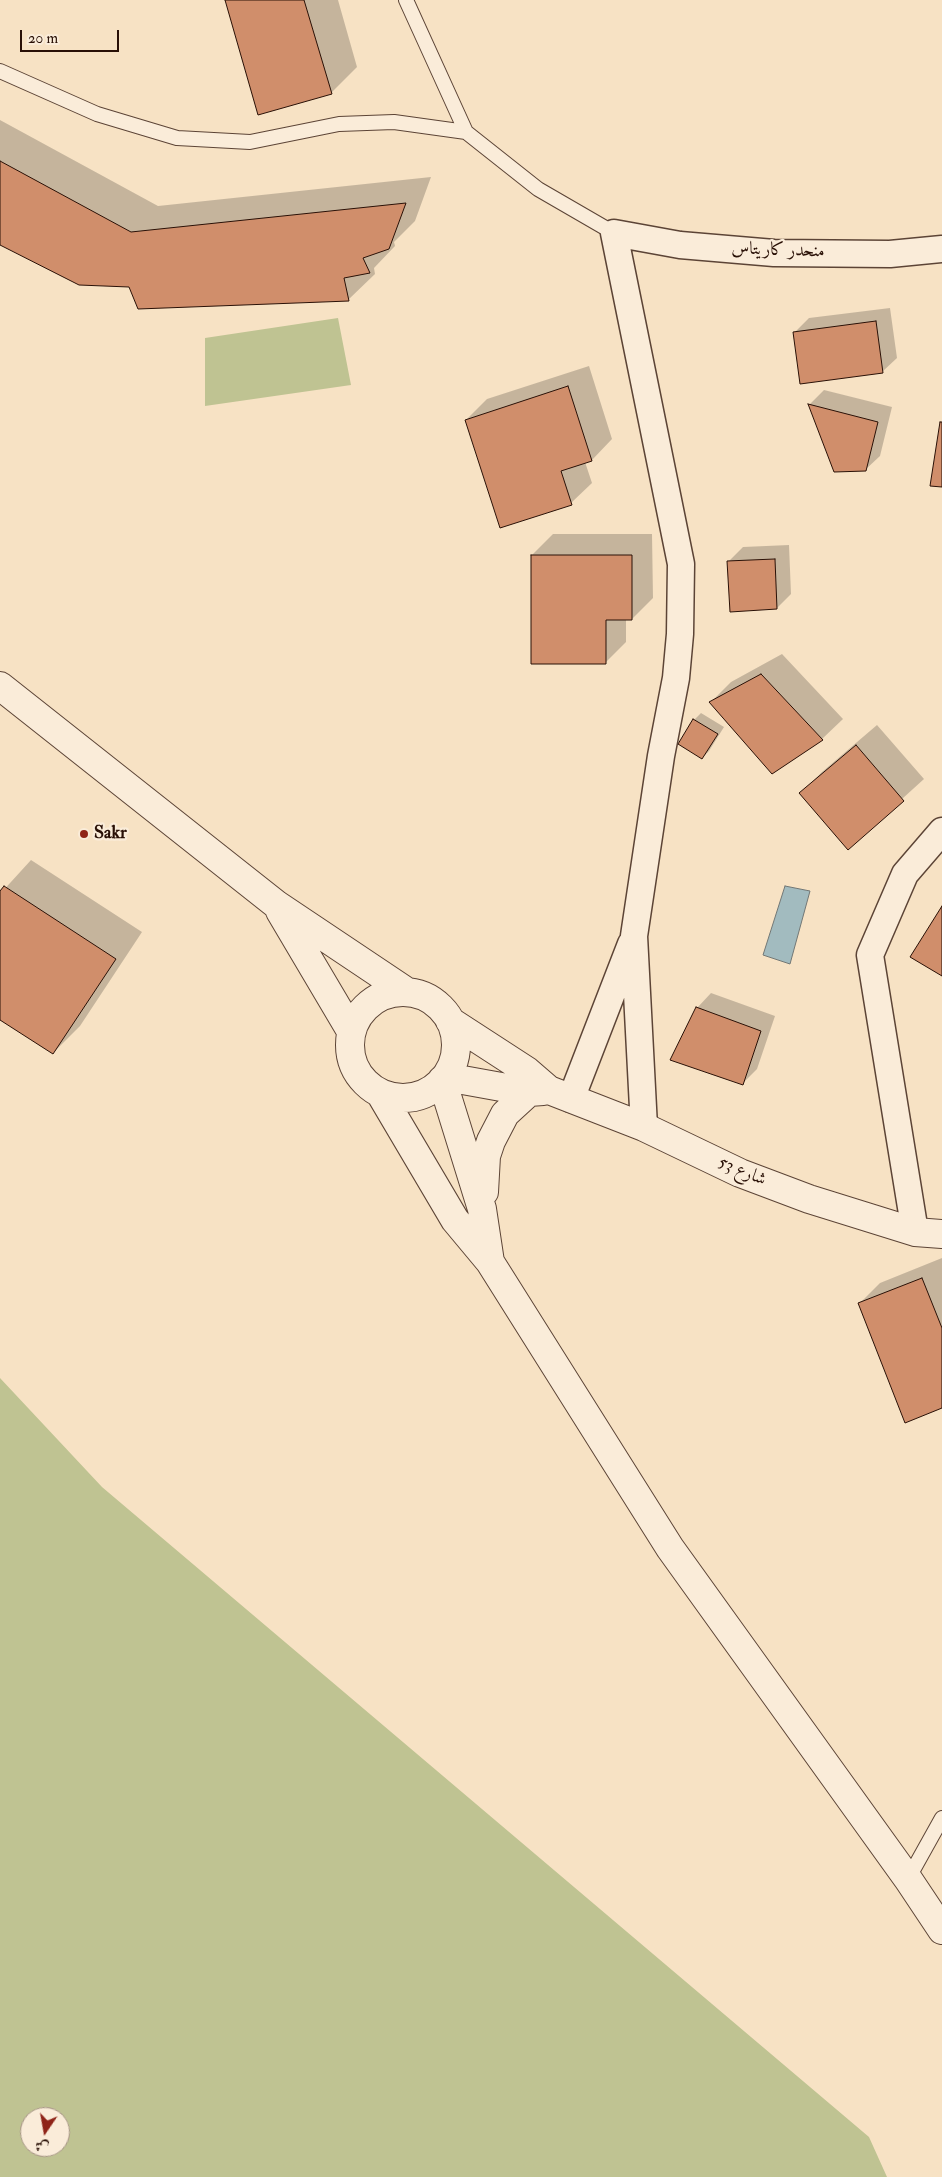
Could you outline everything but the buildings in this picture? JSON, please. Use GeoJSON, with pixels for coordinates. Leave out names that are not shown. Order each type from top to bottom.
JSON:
{"type":"FeatureCollection","features":[{"type":"Feature","properties":{"kind":"street","name":"منحدر كاريتاس"},"geometry":{"type":"LineString","coordinates":[[614,232],[680,245],[774,253],[890,254],[942,249]]}},
{"type":"Feature","properties":{"kind":"street"},"geometry":{"type":"LineString","coordinates":[[614,232],[681,564],[680,634],[676,678],[661,756],[634,936],[644,1127]]}},
{"type":"Feature","properties":{"kind":"street"},"geometry":{"type":"LineString","coordinates":[[0,686],[277,905],[407,992]]}},
{"type":"Feature","properties":{"kind":"street"},"geometry":{"type":"LineString","coordinates":[[929,1232],[870,955],[905,874],[942,831]]}},
{"type":"Feature","properties":{"kind":"street"},"geometry":{"type":"LineString","coordinates":[[277,905],[351,1031]]}},
{"type":"Feature","properties":{"kind":"street"},"geometry":{"type":"LineString","coordinates":[[482,1208],[486,1156],[491,1141],[505,1114],[550,1094],[634,936]]}},
{"type":"Feature","properties":{"kind":"street"},"geometry":{"type":"LineString","coordinates":[[380,1093],[402,1098],[424,1094],[444,1078],[454,1059],[456,1040],[450,1021],[440,1006],[425,996],[407,992],[382,995],[362,1009],[351,1031],[350,1056],[361,1078],[380,1093],[456,1220],[490,1262],[670,1548],[908,1879],[942,1930]]}},
{"type":"Feature","properties":{"kind":"street"},"geometry":{"type":"LineString","coordinates":[[450,1021],[527,1070],[550,1094]]}},
{"type":"Feature","properties":{"kind":"street"},"geometry":{"type":"LineString","coordinates":[[444,1078],[550,1094]]}},
{"type":"Feature","properties":{"kind":"street"},"geometry":{"type":"LineString","coordinates":[[444,1078],[482,1208],[490,1262]]}},
{"type":"Feature","properties":{"kind":"street","name":"شارع 53"},"geometry":{"type":"LineString","coordinates":[[550,1094],[644,1127],[740,1173],[809,1199],[929,1232]]}},
{"type":"Feature","properties":{"kind":"lane"},"geometry":{"type":"LineString","coordinates":[[406,0],[466,132],[538,189],[614,232]]}},
{"type":"Feature","properties":{"kind":"lane"},"geometry":{"type":"LineString","coordinates":[[0,71],[97,114],[177,138],[250,142],[339,124],[394,122],[466,132]]}},
{"type":"Feature","properties":{"kind":"lane"},"geometry":{"type":"LineString","coordinates":[[908,1879],[942,1818]]}},
{"type":"Feature","properties":{"kind":"green space"},"geometry":{"type":"Polygon","coordinates":[[[338,318],[351,385],[205,406],[205,338],[338,318]]]}},
{"type":"Feature","properties":{"kind":"green space"},"geometry":{"type":"Polygon","coordinates":[[[0,1378],[102,1487],[869,2137],[887,2177],[0,2177],[0,1378]]]}},
{"type":"Feature","properties":{"kind":"water"},"geometry":{"type":"Polygon","coordinates":[[[785,886],[810,891],[790,964],[763,955],[785,886]]]}},
{"type":"Feature","properties":{"kind":"place","name":"Sakr"},"geometry":{"type":"Point","coordinates":[84,834]}}]}
